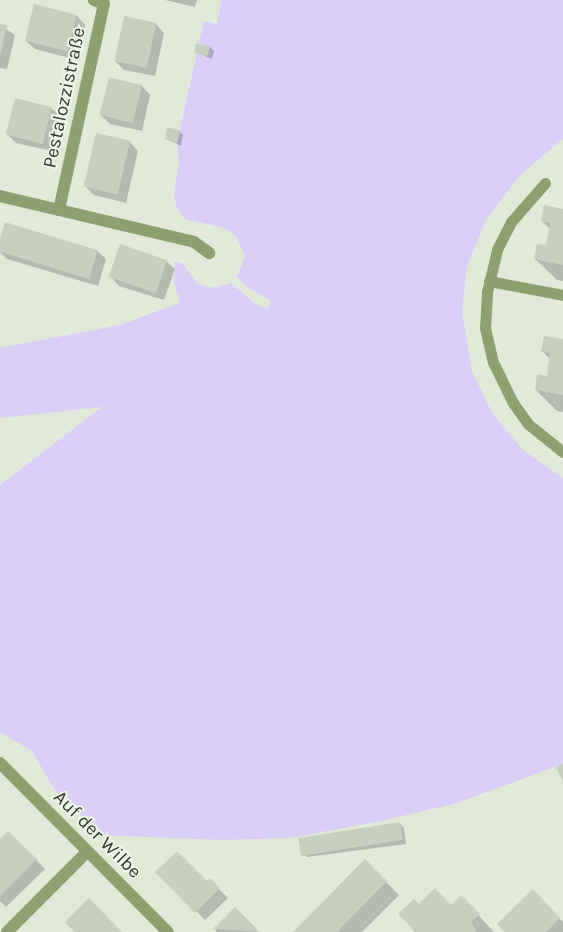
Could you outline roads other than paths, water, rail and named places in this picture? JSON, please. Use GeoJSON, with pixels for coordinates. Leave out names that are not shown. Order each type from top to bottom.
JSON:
{"type":"FeatureCollection","features":[{"type":"Feature","properties":{"kind":"street","name":"Pestalozzistraße"},"geometry":{"type":"LineString","coordinates":[[59,210],[104,4],[94,0]]}},
{"type":"Feature","properties":{"kind":"street"},"geometry":{"type":"LineString","coordinates":[[0,196],[194,242],[209,252]]}},
{"type":"Feature","properties":{"kind":"street","name":"Auf der Wilbe"},"geometry":{"type":"LineString","coordinates":[[0,763],[168,932]]}},
{"type":"Feature","properties":{"kind":"street"},"geometry":{"type":"LineString","coordinates":[[7,932],[88,852]]}},
{"type":"Feature","properties":{"kind":"lane"},"geometry":{"type":"LineString","coordinates":[[546,183],[511,222],[497,250],[489,281],[485,328],[502,384],[528,424],[563,452]]}},
{"type":"Feature","properties":{"kind":"lane"},"geometry":{"type":"LineString","coordinates":[[489,281],[563,295]]}}]}
